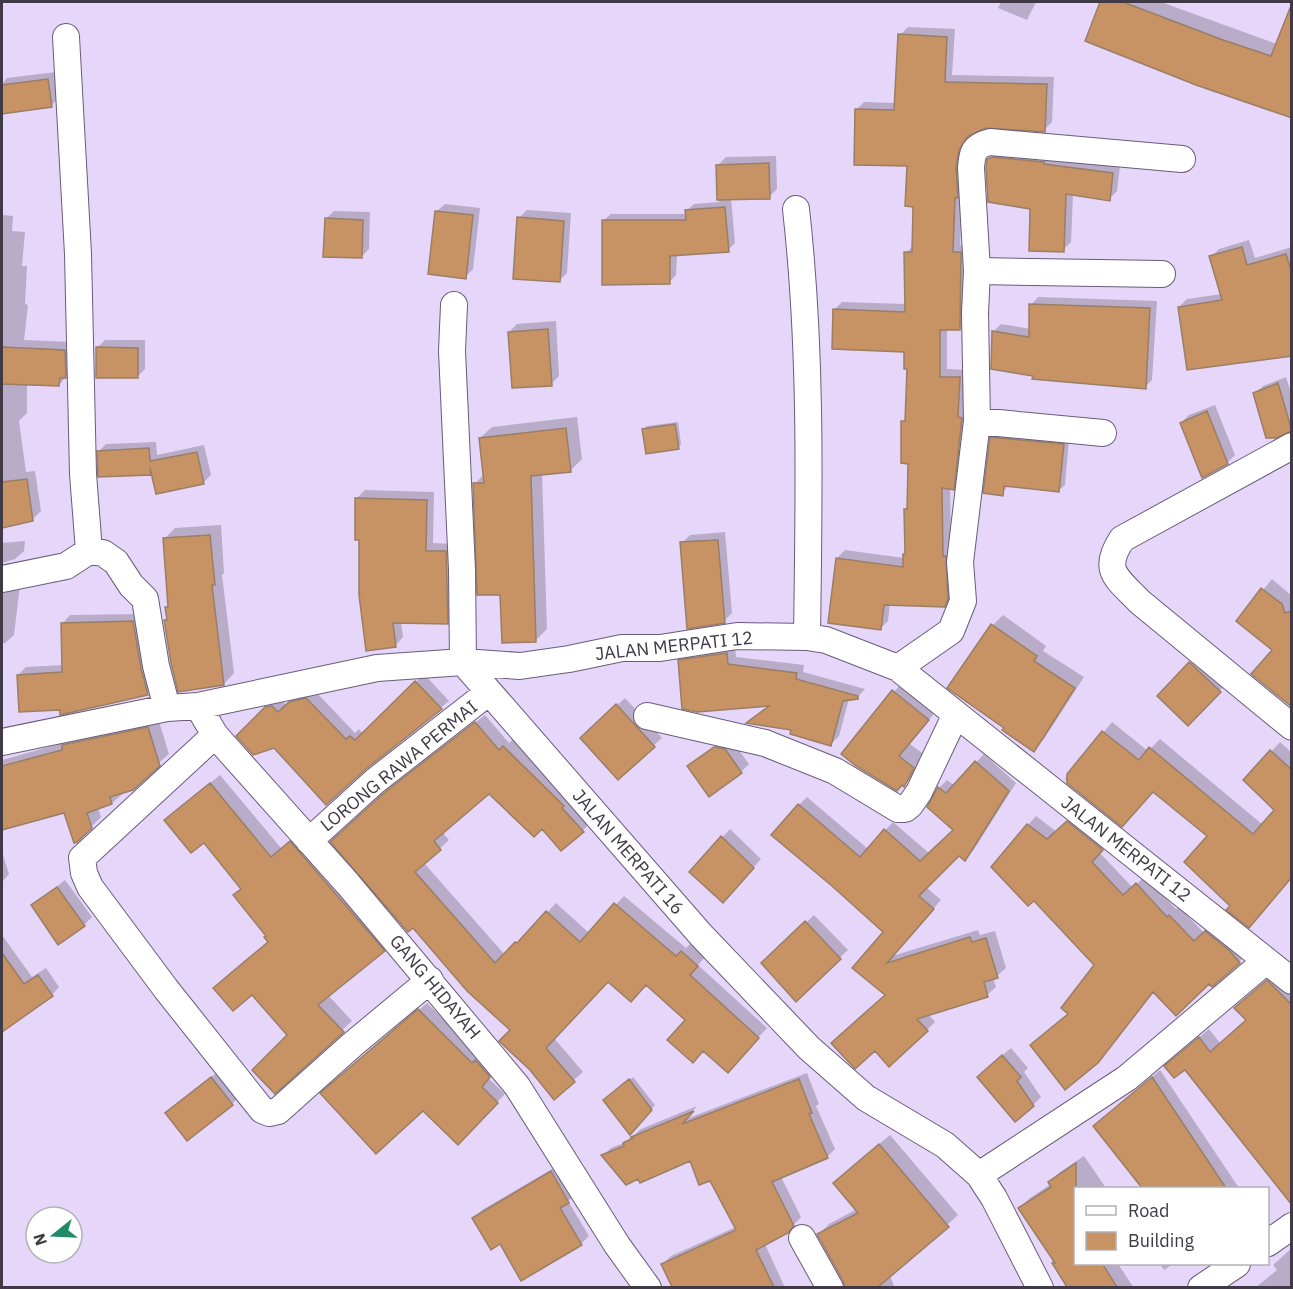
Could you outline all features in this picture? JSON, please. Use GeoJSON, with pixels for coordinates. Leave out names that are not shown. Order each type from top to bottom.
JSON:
{"type":"FeatureCollection","features":[{"type":"Feature","properties":{"kind":"street"},"geometry":{"type":"LineString","coordinates":[[66,37],[78,254],[83,462],[89,551]]}},
{"type":"Feature","properties":{"kind":"street"},"geometry":{"type":"LineString","coordinates":[[898,668],[951,631],[963,601],[960,562],[977,421],[975,313],[978,271],[972,153],[978,145],[990,142],[1182,159]]}},
{"type":"Feature","properties":{"kind":"street"},"geometry":{"type":"LineString","coordinates":[[796,209],[802,266],[809,421],[807,637]]}},
{"type":"Feature","properties":{"kind":"street"},"geometry":{"type":"LineString","coordinates":[[978,271],[1162,274]]}},
{"type":"Feature","properties":{"kind":"street"},"geometry":{"type":"LineString","coordinates":[[454,305],[452,351],[462,570],[463,662]]}},
{"type":"Feature","properties":{"kind":"street"},"geometry":{"type":"LineString","coordinates":[[977,421],[1103,433]]}},
{"type":"Feature","properties":{"kind":"street"},"geometry":{"type":"LineString","coordinates":[[1286,458],[1122,539],[1112,554],[1111,566],[1118,579],[1140,602],[1292,727]]}},
{"type":"Feature","properties":{"kind":"street"},"geometry":{"type":"LineString","coordinates":[[2,579],[66,566],[89,551],[103,553],[116,562],[131,585],[145,599],[156,666],[167,708]]}},
{"type":"Feature","properties":{"kind":"street","name":"JALAN MERPATI 12"},"geometry":{"type":"LineString","coordinates":[[2,742],[167,708],[198,706],[376,668],[463,662],[520,666],[622,648],[660,648],[737,636],[807,637],[826,640],[898,668],[1292,981]]}},
{"type":"Feature","properties":{"kind":"street","name":"JALAN MERPATI 16"},"geometry":{"type":"LineString","coordinates":[[463,662],[701,935],[809,1048],[866,1098],[945,1145],[978,1175],[994,1198],[1040,1287]]}},
{"type":"Feature","properties":{"kind":"street","name":"LORONG RAWA PERMAI"},"geometry":{"type":"LineString","coordinates":[[309,841],[375,781],[489,692]]}},
{"type":"Feature","properties":{"kind":"street","name":"GANG HIDAYAH"},"geometry":{"type":"LineString","coordinates":[[198,706],[214,735],[430,980],[517,1086],[611,1235],[648,1287]]}},
{"type":"Feature","properties":{"kind":"street"},"geometry":{"type":"LineString","coordinates":[[647,716],[765,743],[835,771],[886,802],[905,809],[919,792],[956,714]]}},
{"type":"Feature","properties":{"kind":"street"},"geometry":{"type":"LineString","coordinates":[[214,735],[82,858],[84,873],[90,887],[262,1110],[269,1113],[278,1111],[430,980]]}},
{"type":"Feature","properties":{"kind":"street"},"geometry":{"type":"LineString","coordinates":[[978,1175],[1127,1078],[1266,961]]}},
{"type":"Feature","properties":{"kind":"street"},"geometry":{"type":"LineString","coordinates":[[1269,1242],[1292,1226]]}},
{"type":"Feature","properties":{"kind":"street"},"geometry":{"type":"LineString","coordinates":[[802,1238],[830,1287]]}},
{"type":"Feature","properties":{"kind":"street"},"geometry":{"type":"LineString","coordinates":[[1202,1287],[1234,1265]]}},
{"type":"Feature","properties":{"kind":"building"},"geometry":{"type":"Polygon","coordinates":[[[1100,2],[1123,2],[1271,56],[1290,8],[1292,8],[1292,118],[1196,85],[1085,41],[1100,2]]]}},
{"type":"Feature","properties":{"kind":"building"},"geometry":{"type":"Polygon","coordinates":[[[898,34],[947,37],[945,82],[1047,84],[1045,132],[986,128],[968,136],[959,150],[956,167],[958,198],[955,198],[953,252],[961,252],[960,330],[940,330],[940,377],[960,377],[958,417],[962,418],[954,490],[942,488],[943,556],[946,556],[948,599],[945,607],[884,605],[881,630],[828,623],[836,558],[903,567],[904,509],[907,509],[908,464],[901,463],[901,421],[905,421],[907,369],[904,369],[904,352],[832,349],[833,309],[905,312],[904,252],[912,252],[913,207],[905,206],[907,166],[854,165],[855,109],[894,110],[898,34]]]}},
{"type":"Feature","properties":{"kind":"building"},"geometry":{"type":"Polygon","coordinates":[[[48,79],[52,107],[2,114],[2,85],[48,79]]]}},
{"type":"Feature","properties":{"kind":"building"},"geometry":{"type":"Polygon","coordinates":[[[992,157],[1044,162],[1044,164],[1113,173],[1110,201],[1066,194],[1064,252],[1029,251],[1030,209],[988,202],[986,168],[987,159],[992,157]]]}},
{"type":"Feature","properties":{"kind":"building"},"geometry":{"type":"Polygon","coordinates":[[[769,163],[770,199],[717,200],[716,165],[769,163]]]}},
{"type":"Feature","properties":{"kind":"building"},"geometry":{"type":"Polygon","coordinates":[[[725,207],[729,252],[670,256],[670,284],[602,285],[602,220],[686,220],[685,210],[725,207]]]}},
{"type":"Feature","properties":{"kind":"building"},"geometry":{"type":"Polygon","coordinates":[[[435,211],[473,215],[466,279],[428,274],[435,211]]]}},
{"type":"Feature","properties":{"kind":"building"},"geometry":{"type":"Polygon","coordinates":[[[517,217],[564,221],[560,282],[513,279],[517,217]]]}},
{"type":"Feature","properties":{"kind":"building"},"geometry":{"type":"Polygon","coordinates":[[[325,218],[363,220],[362,258],[323,257],[325,218]]]}},
{"type":"Feature","properties":{"kind":"building"},"geometry":{"type":"Polygon","coordinates":[[[1242,247],[1247,265],[1286,254],[1292,273],[1292,356],[1187,370],[1178,307],[1222,300],[1209,256],[1242,247]]]}},
{"type":"Feature","properties":{"kind":"building"},"geometry":{"type":"Polygon","coordinates":[[[1029,304],[1150,308],[1146,389],[1032,379],[1033,376],[991,369],[992,331],[1029,337],[1029,304]]]}},
{"type":"Feature","properties":{"kind":"building"},"geometry":{"type":"Polygon","coordinates":[[[548,329],[552,386],[512,388],[508,332],[548,329]]]}},
{"type":"Feature","properties":{"kind":"building"},"geometry":{"type":"Polygon","coordinates":[[[2,347],[65,350],[66,378],[60,378],[59,386],[2,384],[2,347]]]}},
{"type":"Feature","properties":{"kind":"building"},"geometry":{"type":"Polygon","coordinates":[[[96,347],[138,348],[138,378],[96,378],[96,347]]]}},
{"type":"Feature","properties":{"kind":"building"},"geometry":{"type":"Polygon","coordinates":[[[1278,383],[1292,431],[1276,438],[1266,438],[1253,393],[1278,383]]]}},
{"type":"Feature","properties":{"kind":"building"},"geometry":{"type":"Polygon","coordinates":[[[1207,411],[1228,464],[1202,478],[1180,423],[1207,411]]]}},
{"type":"Feature","properties":{"kind":"building"},"geometry":{"type":"Polygon","coordinates":[[[675,424],[679,449],[646,454],[642,429],[675,424]]]}},
{"type":"Feature","properties":{"kind":"building"},"geometry":{"type":"Polygon","coordinates":[[[566,428],[571,472],[531,476],[536,642],[502,643],[500,595],[477,595],[473,483],[484,483],[479,438],[566,428]]]}},
{"type":"Feature","properties":{"kind":"building"},"geometry":{"type":"Polygon","coordinates":[[[990,437],[1064,444],[1059,492],[1004,486],[1003,496],[983,493],[990,437]]]}},
{"type":"Feature","properties":{"kind":"building"},"geometry":{"type":"Polygon","coordinates":[[[149,448],[150,461],[197,452],[204,484],[156,494],[150,468],[151,475],[98,477],[97,451],[149,448]]]}},
{"type":"Feature","properties":{"kind":"building"},"geometry":{"type":"Polygon","coordinates":[[[27,479],[33,521],[2,528],[2,482],[27,479]]]}},
{"type":"Feature","properties":{"kind":"building"},"geometry":{"type":"Polygon","coordinates":[[[355,498],[427,500],[426,551],[446,551],[448,624],[393,623],[396,647],[366,651],[359,595],[359,540],[355,540],[355,498]]]}},
{"type":"Feature","properties":{"kind":"building"},"geometry":{"type":"Polygon","coordinates":[[[210,535],[215,585],[212,585],[224,685],[178,692],[164,620],[167,620],[165,607],[168,607],[163,538],[210,535]]]}},
{"type":"Feature","properties":{"kind":"building"},"geometry":{"type":"Polygon","coordinates":[[[718,540],[725,623],[687,629],[680,542],[718,540]]]}},
{"type":"Feature","properties":{"kind":"building"},"geometry":{"type":"Polygon","coordinates":[[[1261,588],[1282,604],[1285,613],[1292,611],[1292,707],[1251,674],[1272,650],[1236,621],[1261,588]]]}},
{"type":"Feature","properties":{"kind":"building"},"geometry":{"type":"Polygon","coordinates":[[[133,621],[148,695],[60,715],[60,710],[19,712],[17,675],[62,672],[61,623],[133,621]]]}},
{"type":"Feature","properties":{"kind":"building"},"geometry":{"type":"Polygon","coordinates":[[[991,624],[1037,656],[1034,661],[1075,688],[1034,752],[947,688],[991,624]]]}},
{"type":"Feature","properties":{"kind":"building"},"geometry":{"type":"Polygon","coordinates":[[[727,653],[728,664],[797,673],[796,679],[858,696],[858,699],[843,701],[831,746],[790,734],[791,730],[746,723],[769,706],[697,712],[682,709],[678,660],[727,653]]]}},
{"type":"Feature","properties":{"kind":"building"},"geometry":{"type":"Polygon","coordinates":[[[1189,662],[1221,692],[1188,726],[1157,696],[1189,662]]]}},
{"type":"Feature","properties":{"kind":"building"},"geometry":{"type":"Polygon","coordinates":[[[415,681],[442,709],[366,769],[326,805],[274,748],[253,755],[236,736],[265,707],[272,706],[278,712],[289,702],[306,698],[346,739],[350,736],[355,740],[415,681]]]}},
{"type":"Feature","properties":{"kind":"building"},"geometry":{"type":"Polygon","coordinates":[[[892,690],[929,720],[899,756],[914,768],[904,787],[902,785],[897,791],[841,754],[892,690]]]}},
{"type":"Feature","properties":{"kind":"building"},"geometry":{"type":"Polygon","coordinates":[[[616,704],[655,747],[618,780],[580,738],[616,704]]]}},
{"type":"Feature","properties":{"kind":"building"},"geometry":{"type":"Polygon","coordinates":[[[475,722],[499,750],[503,746],[564,806],[562,808],[584,832],[561,851],[542,829],[534,837],[489,794],[434,841],[441,850],[415,872],[495,963],[546,911],[580,942],[614,903],[676,956],[681,951],[698,966],[690,975],[759,1038],[728,1073],[703,1051],[693,1063],[667,1040],[685,1020],[646,985],[631,1002],[608,982],[546,1048],[575,1082],[554,1100],[530,1070],[499,1041],[510,1030],[467,991],[413,928],[408,932],[330,842],[385,792],[475,722]]]}},
{"type":"Feature","properties":{"kind":"building"},"geometry":{"type":"Polygon","coordinates":[[[148,727],[160,766],[133,790],[110,797],[112,804],[87,813],[92,828],[77,842],[74,843],[64,813],[2,830],[2,766],[62,750],[62,745],[148,727]]]}},
{"type":"Feature","properties":{"kind":"building"},"geometry":{"type":"Polygon","coordinates":[[[1102,731],[1139,760],[1149,747],[1253,834],[1274,810],[1243,780],[1270,750],[1292,770],[1292,877],[1249,928],[1226,910],[1230,906],[1184,862],[1207,836],[1153,792],[1122,827],[1067,783],[1067,774],[1102,731]]]}},
{"type":"Feature","properties":{"kind":"building"},"geometry":{"type":"Polygon","coordinates":[[[714,747],[725,749],[742,773],[709,797],[687,766],[714,747]]]}},
{"type":"Feature","properties":{"kind":"building"},"geometry":{"type":"Polygon","coordinates":[[[975,761],[1009,791],[965,861],[959,856],[919,896],[934,909],[887,963],[970,937],[972,942],[986,938],[998,978],[984,982],[988,997],[917,1019],[928,1031],[889,1067],[875,1051],[855,1069],[831,1043],[885,995],[852,968],[883,932],[771,835],[798,804],[860,857],[884,829],[920,861],[953,830],[927,807],[938,787],[946,793],[975,761]]]}},
{"type":"Feature","properties":{"kind":"building"},"geometry":{"type":"Polygon","coordinates":[[[210,783],[271,857],[290,841],[385,951],[318,1005],[344,1032],[275,1094],[252,1070],[287,1035],[252,995],[233,1011],[213,988],[268,942],[264,937],[266,936],[233,895],[241,889],[204,843],[191,853],[164,820],[210,783]]]}},
{"type":"Feature","properties":{"kind":"building"},"geometry":{"type":"Polygon","coordinates":[[[1067,821],[1103,850],[1092,862],[1123,895],[1136,883],[1167,917],[1169,915],[1194,941],[1205,931],[1230,951],[1240,963],[1212,987],[1209,984],[1176,1016],[1153,992],[1098,1063],[1065,1090],[1030,1045],[1068,1014],[1061,1008],[1094,965],[1034,901],[1028,906],[991,867],[1027,824],[1047,839],[1067,821]]]}},
{"type":"Feature","properties":{"kind":"building"},"geometry":{"type":"Polygon","coordinates":[[[721,836],[754,868],[723,903],[689,872],[721,836]]]}},
{"type":"Feature","properties":{"kind":"building"},"geometry":{"type":"Polygon","coordinates":[[[57,887],[85,926],[58,945],[31,905],[57,887]]]}},
{"type":"Feature","properties":{"kind":"building"},"geometry":{"type":"Polygon","coordinates":[[[805,921],[841,959],[796,1002],[761,963],[805,921]]]}},
{"type":"Feature","properties":{"kind":"building"},"geometry":{"type":"Polygon","coordinates":[[[2,953],[24,984],[38,975],[53,996],[2,1032],[2,953]]]}},
{"type":"Feature","properties":{"kind":"building"},"geometry":{"type":"Polygon","coordinates":[[[1267,980],[1292,1005],[1292,1205],[1185,1070],[1174,1078],[1164,1066],[1199,1037],[1210,1052],[1246,1020],[1234,1008],[1267,980]]]}},
{"type":"Feature","properties":{"kind":"building"},"geometry":{"type":"Polygon","coordinates":[[[418,1009],[472,1063],[475,1060],[490,1077],[482,1087],[498,1103],[458,1145],[423,1111],[376,1154],[320,1093],[418,1009]]]}},
{"type":"Feature","properties":{"kind":"building"},"geometry":{"type":"Polygon","coordinates":[[[1002,1055],[1021,1077],[1017,1081],[1034,1106],[1015,1122],[977,1077],[1002,1055]]]}},
{"type":"Feature","properties":{"kind":"building"},"geometry":{"type":"Polygon","coordinates":[[[211,1077],[233,1105],[187,1141],[165,1113],[211,1077]]]}},
{"type":"Feature","properties":{"kind":"building"},"geometry":{"type":"Polygon","coordinates":[[[1152,1077],[1225,1187],[1141,1187],[1093,1126],[1152,1077]]]}},
{"type":"Feature","properties":{"kind":"building"},"geometry":{"type":"Polygon","coordinates":[[[629,1079],[652,1110],[630,1135],[603,1100],[629,1079]]]}},
{"type":"Feature","properties":{"kind":"building"},"geometry":{"type":"Polygon","coordinates":[[[799,1079],[812,1113],[809,1114],[828,1158],[772,1182],[794,1226],[788,1233],[756,1250],[774,1287],[672,1287],[661,1264],[736,1230],[710,1181],[699,1185],[690,1161],[640,1183],[638,1179],[626,1185],[601,1155],[624,1146],[623,1143],[633,1138],[631,1137],[694,1111],[682,1124],[799,1079]]]}},
{"type":"Feature","properties":{"kind":"building"},"geometry":{"type":"Polygon","coordinates":[[[879,1144],[949,1227],[878,1287],[845,1287],[817,1234],[858,1213],[833,1183],[879,1144]]]}},
{"type":"Feature","properties":{"kind":"building"},"geometry":{"type":"Polygon","coordinates":[[[1076,1163],[1074,1265],[1103,1265],[1117,1287],[1067,1287],[1052,1263],[1055,1263],[1018,1208],[1051,1187],[1048,1182],[1076,1163]]]}},
{"type":"Feature","properties":{"kind":"building"},"geometry":{"type":"Polygon","coordinates":[[[551,1171],[569,1203],[560,1208],[582,1245],[521,1281],[500,1244],[491,1250],[472,1218],[551,1171]]]}}]}
